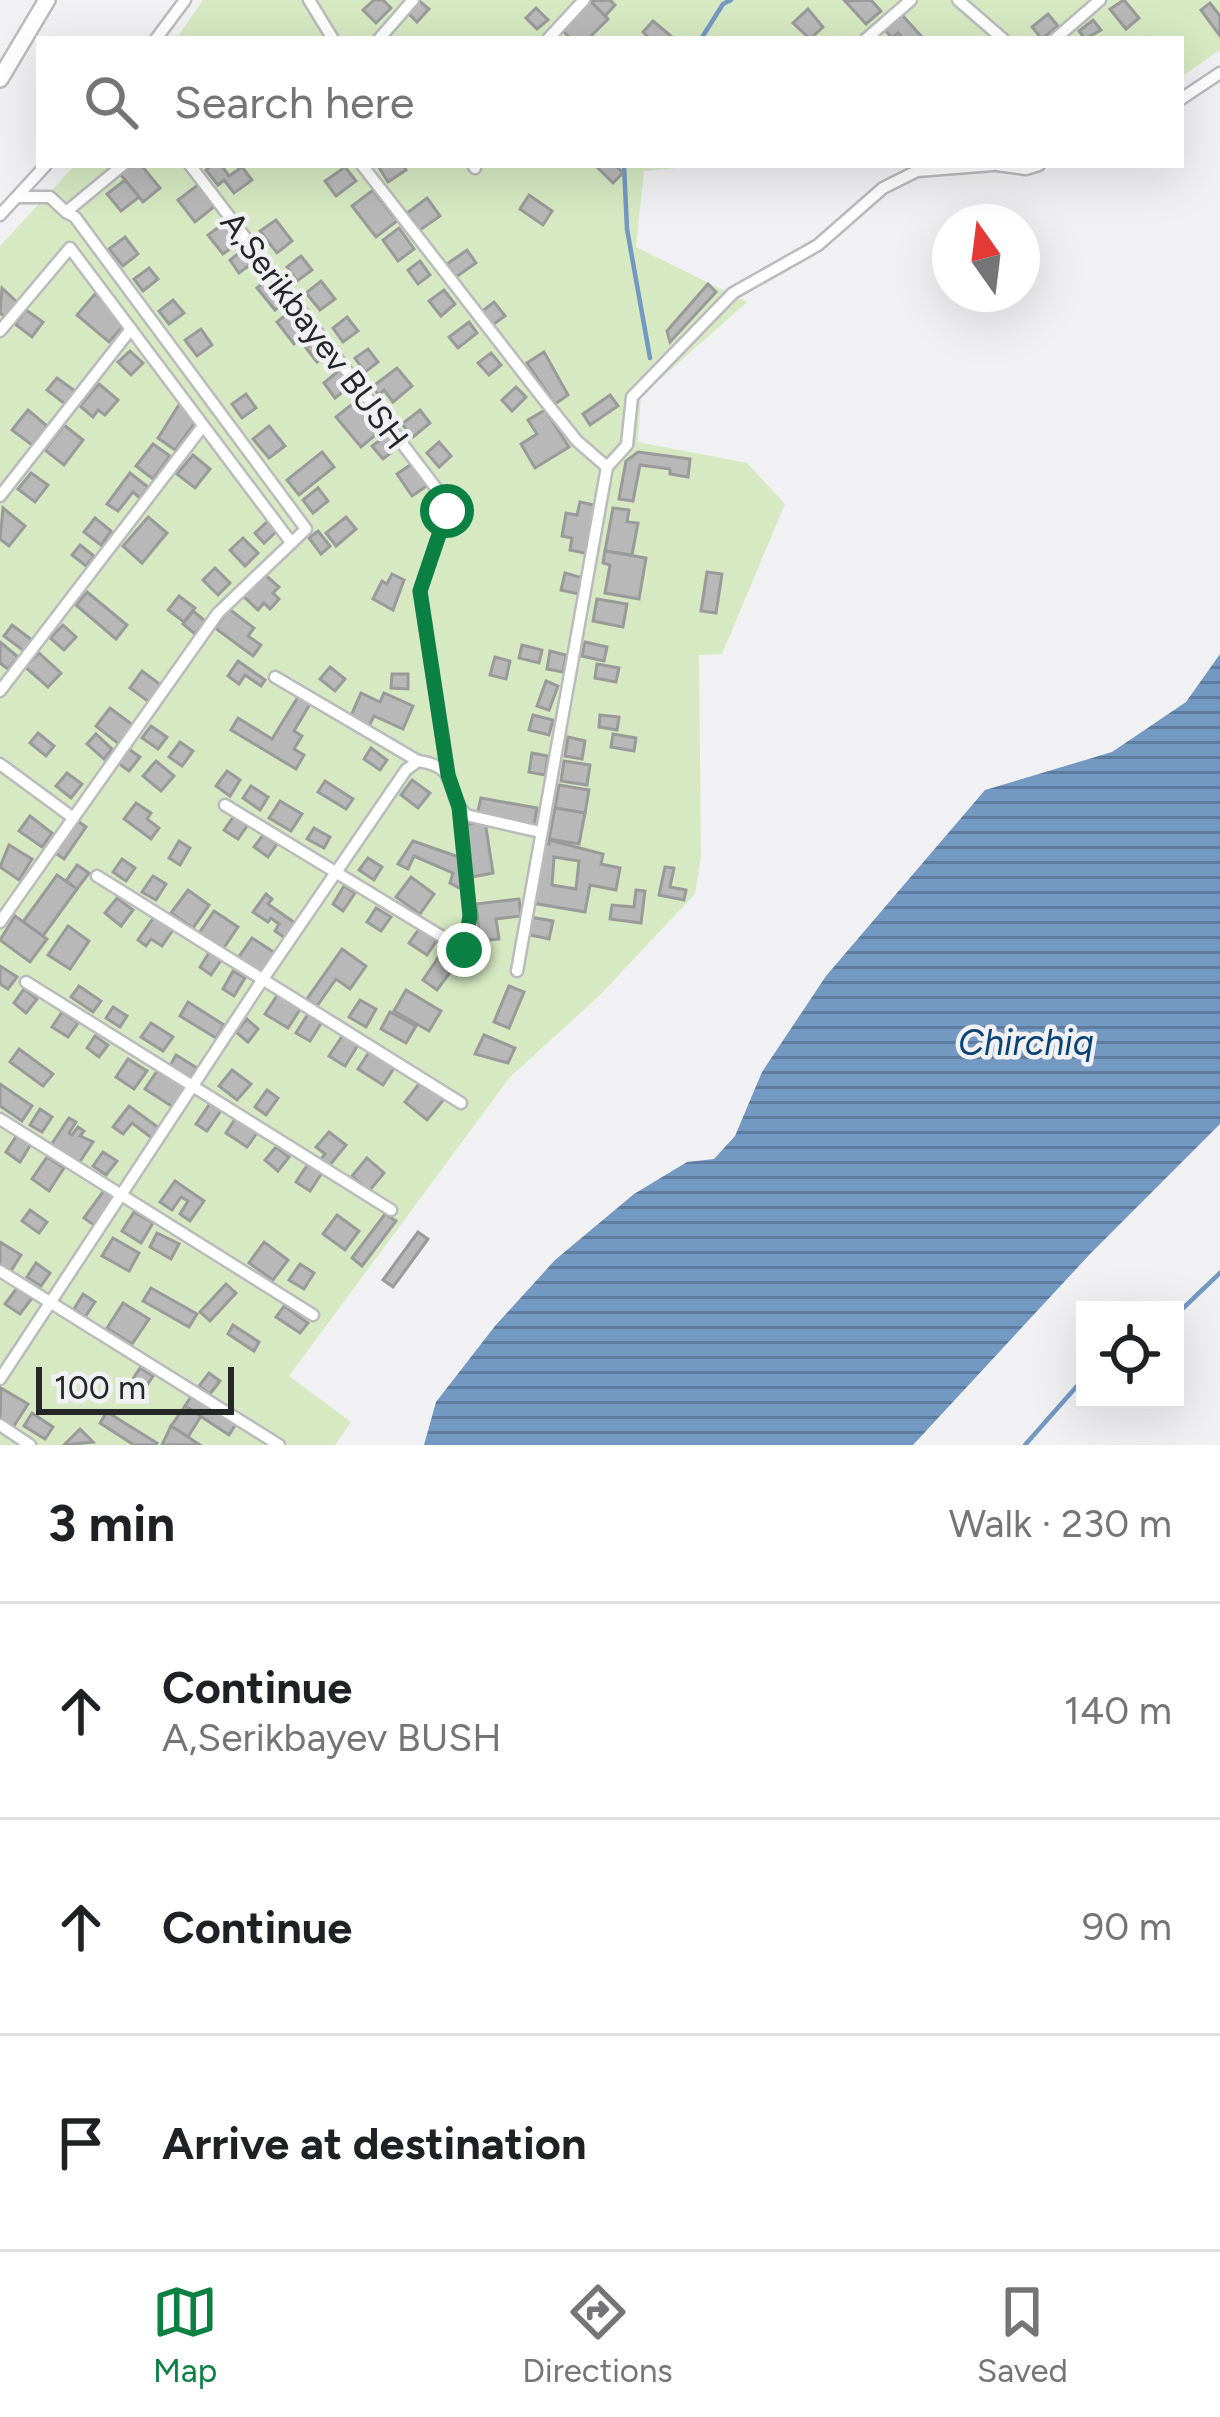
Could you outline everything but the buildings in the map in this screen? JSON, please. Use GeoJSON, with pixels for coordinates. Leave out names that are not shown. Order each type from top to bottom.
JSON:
{"type":"FeatureCollection","features":[{"type":"Feature","properties":{"kind":"main road"},"geometry":{"type":"LineString","coordinates":[[0,80],[47,0]]}},
{"type":"Feature","properties":{"kind":"street"},"geometry":{"type":"LineString","coordinates":[[158,36],[185,0]]}},
{"type":"Feature","properties":{"kind":"street"},"geometry":{"type":"LineString","coordinates":[[309,0],[331,36]]}},
{"type":"Feature","properties":{"kind":"street"},"geometry":{"type":"LineString","coordinates":[[382,36],[413,0]]}},
{"type":"Feature","properties":{"kind":"street"},"geometry":{"type":"LineString","coordinates":[[551,36],[584,0]]}},
{"type":"Feature","properties":{"kind":"street"},"geometry":{"type":"LineString","coordinates":[[869,36],[911,0]]}},
{"type":"Feature","properties":{"kind":"street"},"geometry":{"type":"LineString","coordinates":[[958,0],[1000,36]]}},
{"type":"Feature","properties":{"kind":"street"},"geometry":{"type":"LineString","coordinates":[[1058,36],[1100,0]]}},
{"type":"Feature","properties":{"kind":"street"},"geometry":{"type":"LineString","coordinates":[[1184,98],[1220,73]]}},
{"type":"Feature","properties":{"kind":"street"},"geometry":{"type":"LineString","coordinates":[[0,215],[43,168]]}},
{"type":"Feature","properties":{"kind":"street"},"geometry":{"type":"LineString","coordinates":[[66,212],[119,168]]}},
{"type":"Feature","properties":{"kind":"street","name":"A,Serikbayev BUSH"},"geometry":{"type":"LineString","coordinates":[[192,168],[436,488],[447,511],[420,591],[448,775]]}},
{"type":"Feature","properties":{"kind":"street"},"geometry":{"type":"LineString","coordinates":[[364,168],[577,442],[607,467]]}},
{"type":"Feature","properties":{"kind":"street"},"geometry":{"type":"LineString","coordinates":[[517,971],[607,467],[627,445],[632,397],[733,293],[818,245],[883,188],[917,171],[956,168]]}},
{"type":"Feature","properties":{"kind":"street"},"geometry":{"type":"LineString","coordinates":[[0,922],[218,613],[306,529],[75,217],[50,197],[17,197]]}},
{"type":"Feature","properties":{"kind":"street"},"geometry":{"type":"LineString","coordinates":[[0,331],[70,248],[290,541]]}},
{"type":"Feature","properties":{"kind":"street"},"geometry":{"type":"LineString","coordinates":[[0,496],[131,329]]}},
{"type":"Feature","properties":{"kind":"street"},"geometry":{"type":"LineString","coordinates":[[0,691],[203,427]]}},
{"type":"Feature","properties":{"kind":"street"},"geometry":{"type":"LineString","coordinates":[[225,806],[464,950],[470,916],[459,807],[448,775],[439,765],[418,761],[275,677]]}},
{"type":"Feature","properties":{"kind":"street"},"geometry":{"type":"LineString","coordinates":[[0,1379],[334,872],[406,770],[418,761]]}},
{"type":"Feature","properties":{"kind":"street"},"geometry":{"type":"LineString","coordinates":[[0,764],[72,817]]}},
{"type":"Feature","properties":{"kind":"street"},"geometry":{"type":"LineString","coordinates":[[459,807],[466,815],[540,832]]}},
{"type":"Feature","properties":{"kind":"street"},"geometry":{"type":"LineString","coordinates":[[97,876],[461,1103]]}},
{"type":"Feature","properties":{"kind":"street"},"geometry":{"type":"LineString","coordinates":[[26,982],[391,1210]]}},
{"type":"Feature","properties":{"kind":"street"},"geometry":{"type":"LineString","coordinates":[[0,1119],[314,1315]]}},
{"type":"Feature","properties":{"kind":"street"},"geometry":{"type":"LineString","coordinates":[[0,1271],[279,1445]]}},
{"type":"Feature","properties":{"kind":"street"},"geometry":{"type":"LineString","coordinates":[[0,1425],[30,1445]]}},
{"type":"Feature","properties":{"kind":"green space"},"geometry":{"type":"Polygon","coordinates":[[[203,0],[1220,0],[1220,50],[1184,75],[1184,36],[178,36],[203,0]]]}},
{"type":"Feature","properties":{"kind":"green space"},"geometry":{"type":"Polygon","coordinates":[[[72,168],[678,168],[644,171],[636,247],[747,302],[641,396],[638,442],[747,463],[785,504],[722,654],[699,655],[701,857],[695,894],[598,997],[510,1077],[289,1376],[351,1422],[335,1445],[0,1445],[0,246],[72,168]]]}},
{"type":"Feature","properties":{"kind":"water","name":"Chirchiq"},"geometry":{"type":"Polygon","coordinates":[[[1220,654],[1220,1124],[1090,1254],[913,1445],[424,1445],[436,1402],[555,1260],[634,1194],[687,1162],[714,1159],[735,1136],[762,1072],[826,976],[985,790],[1112,752],[1186,702],[1220,654]]]}},
{"type":"Feature","properties":{"kind":"waterway"},"geometry":{"type":"LineString","coordinates":[[703,36],[723,4],[731,0]]}},
{"type":"Feature","properties":{"kind":"waterway"},"geometry":{"type":"LineString","coordinates":[[624,168],[627,229],[650,358]]}},
{"type":"Feature","properties":{"kind":"waterway"},"geometry":{"type":"LineString","coordinates":[[1184,1307],[1220,1273]]}},
{"type":"Feature","properties":{"kind":"waterway"},"geometry":{"type":"LineString","coordinates":[[1025,1445],[1076,1387]]}},
{"type":"Feature","properties":{"kind":"route"},"geometry":{"type":"LineString","coordinates":[[447,511],[420,591],[448,775],[459,807],[470,916],[464,950]]}}]}
